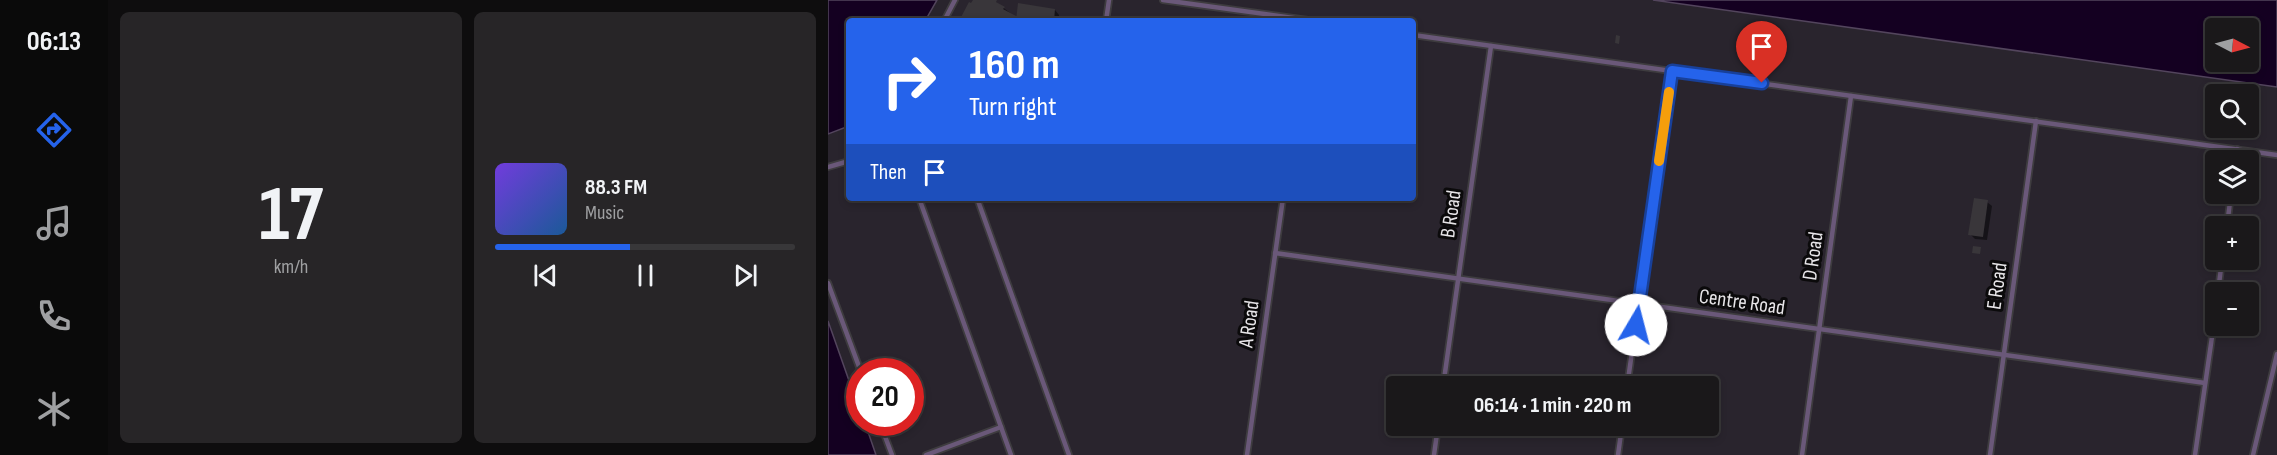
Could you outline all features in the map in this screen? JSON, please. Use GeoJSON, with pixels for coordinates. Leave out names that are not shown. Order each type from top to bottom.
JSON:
{"type":"FeatureCollection","features":[{"type":"Feature","properties":{"kind":"lane"},"geometry":{"type":"LineString","coordinates":[[945,18],[954,0]]}},
{"type":"Feature","properties":{"kind":"lane"},"geometry":{"type":"LineString","coordinates":[[1106,18],[1109,0]]}},
{"type":"Feature","properties":{"kind":"lane"},"geometry":{"type":"LineString","coordinates":[[1163,0],[1287,18]]}},
{"type":"Feature","properties":{"kind":"lane"},"geometry":{"type":"LineString","coordinates":[[1416,35],[2277,155]]}},
{"type":"Feature","properties":{"kind":"lane","name":"B Road"},"geometry":{"type":"LineString","coordinates":[[1445,376],[1491,46]]}},
{"type":"Feature","properties":{"kind":"lane"},"geometry":{"type":"LineString","coordinates":[[1629,376],[1672,71]]}},
{"type":"Feature","properties":{"kind":"lane","name":"D Road"},"geometry":{"type":"LineString","coordinates":[[1802,455],[1851,96]]}},
{"type":"Feature","properties":{"kind":"lane","name":"E Road"},"geometry":{"type":"LineString","coordinates":[[1990,455],[2036,121]]}},
{"type":"Feature","properties":{"kind":"lane"},"geometry":{"type":"LineString","coordinates":[[828,167],[846,162]]}},
{"type":"Feature","properties":{"kind":"lane"},"geometry":{"type":"LineString","coordinates":[[920,201],[1011,455]]}},
{"type":"Feature","properties":{"kind":"lane"},"geometry":{"type":"LineString","coordinates":[[978,201],[1069,455]]}},
{"type":"Feature","properties":{"kind":"lane","name":"A Road"},"geometry":{"type":"LineString","coordinates":[[1247,455],[1283,201]]}},
{"type":"Feature","properties":{"kind":"lane","name":"Centre Road"},"geometry":{"type":"LineString","coordinates":[[1275,253],[2205,383]]}},
{"type":"Feature","properties":{"kind":"lane"},"geometry":{"type":"LineString","coordinates":[[828,283],[856,358]]}},
{"type":"Feature","properties":{"kind":"lane"},"geometry":{"type":"LineString","coordinates":[[2195,455],[2212,336]]}},
{"type":"Feature","properties":{"kind":"lane"},"geometry":{"type":"LineString","coordinates":[[2253,455],[2277,354]]}},
{"type":"Feature","properties":{"kind":"lane"},"geometry":{"type":"LineString","coordinates":[[926,455],[1001,427]]}},
{"type":"Feature","properties":{"kind":"lane"},"geometry":{"type":"LineString","coordinates":[[885,436],[892,455]]}},
{"type":"Feature","properties":{"kind":"lane"},"geometry":{"type":"LineString","coordinates":[[1434,455],[1437,436]]}},
{"type":"Feature","properties":{"kind":"lane"},"geometry":{"type":"LineString","coordinates":[[1618,455],[1621,436]]}},
{"type":"Feature","properties":{"kind":"shaded area"},"geometry":{"type":"Polygon","coordinates":[[[828,0],[937,0],[927,18],[846,18],[846,127],[828,134],[828,0]]]}},
{"type":"Feature","properties":{"kind":"shaded area"},"geometry":{"type":"Polygon","coordinates":[[[937,0],[1653,0],[2255,84],[2205,84],[2205,138],[2259,138],[2259,84],[2277,87],[2277,455],[876,455],[869,436],[924,436],[924,358],[846,358],[846,372],[828,321],[828,134],[846,127],[846,201],[1416,201],[1416,18],[927,18],[937,0]]]}},
{"type":"Feature","properties":{"kind":"shaded area"},"geometry":{"type":"Polygon","coordinates":[[[1653,0],[2277,0],[2277,87],[1653,0]]]}},
{"type":"Feature","properties":{"kind":"shaded area"},"geometry":{"type":"Polygon","coordinates":[[[828,321],[846,372],[846,436],[869,436],[876,455],[828,455],[828,321]]]}},
{"type":"Feature","properties":{"kind":"building"},"geometry":{"type":"Polygon","coordinates":[[[973,0],[997,0],[996,2],[1005,7],[1003,9],[1016,16],[1015,18],[961,18],[969,2],[973,0]]]}},
{"type":"Feature","properties":{"kind":"building"},"geometry":{"type":"Polygon","coordinates":[[[1018,3],[1055,9],[1054,18],[1016,18],[1018,3]]]}},
{"type":"Feature","properties":{"kind":"building"},"geometry":{"type":"Polygon","coordinates":[[[1616,35],[1620,36],[1619,44],[1615,43],[1616,35]]]}},
{"type":"Feature","properties":{"kind":"building"},"geometry":{"type":"Polygon","coordinates":[[[1974,198],[1988,200],[1983,237],[1968,235],[1974,198]]]}},
{"type":"Feature","properties":{"kind":"building"},"geometry":{"type":"Polygon","coordinates":[[[1973,246],[1981,247],[1980,254],[1972,253],[1973,246]]]}},
{"type":"Feature","properties":{"kind":"slow traffic"},"geometry":{"type":"LineString","coordinates":[[1659,161],[1669,92]]}},
{"type":"Feature","properties":{"kind":"route"},"geometry":{"type":"LineString","coordinates":[[1636,325],[1672,71],[1762,83]]}}]}
